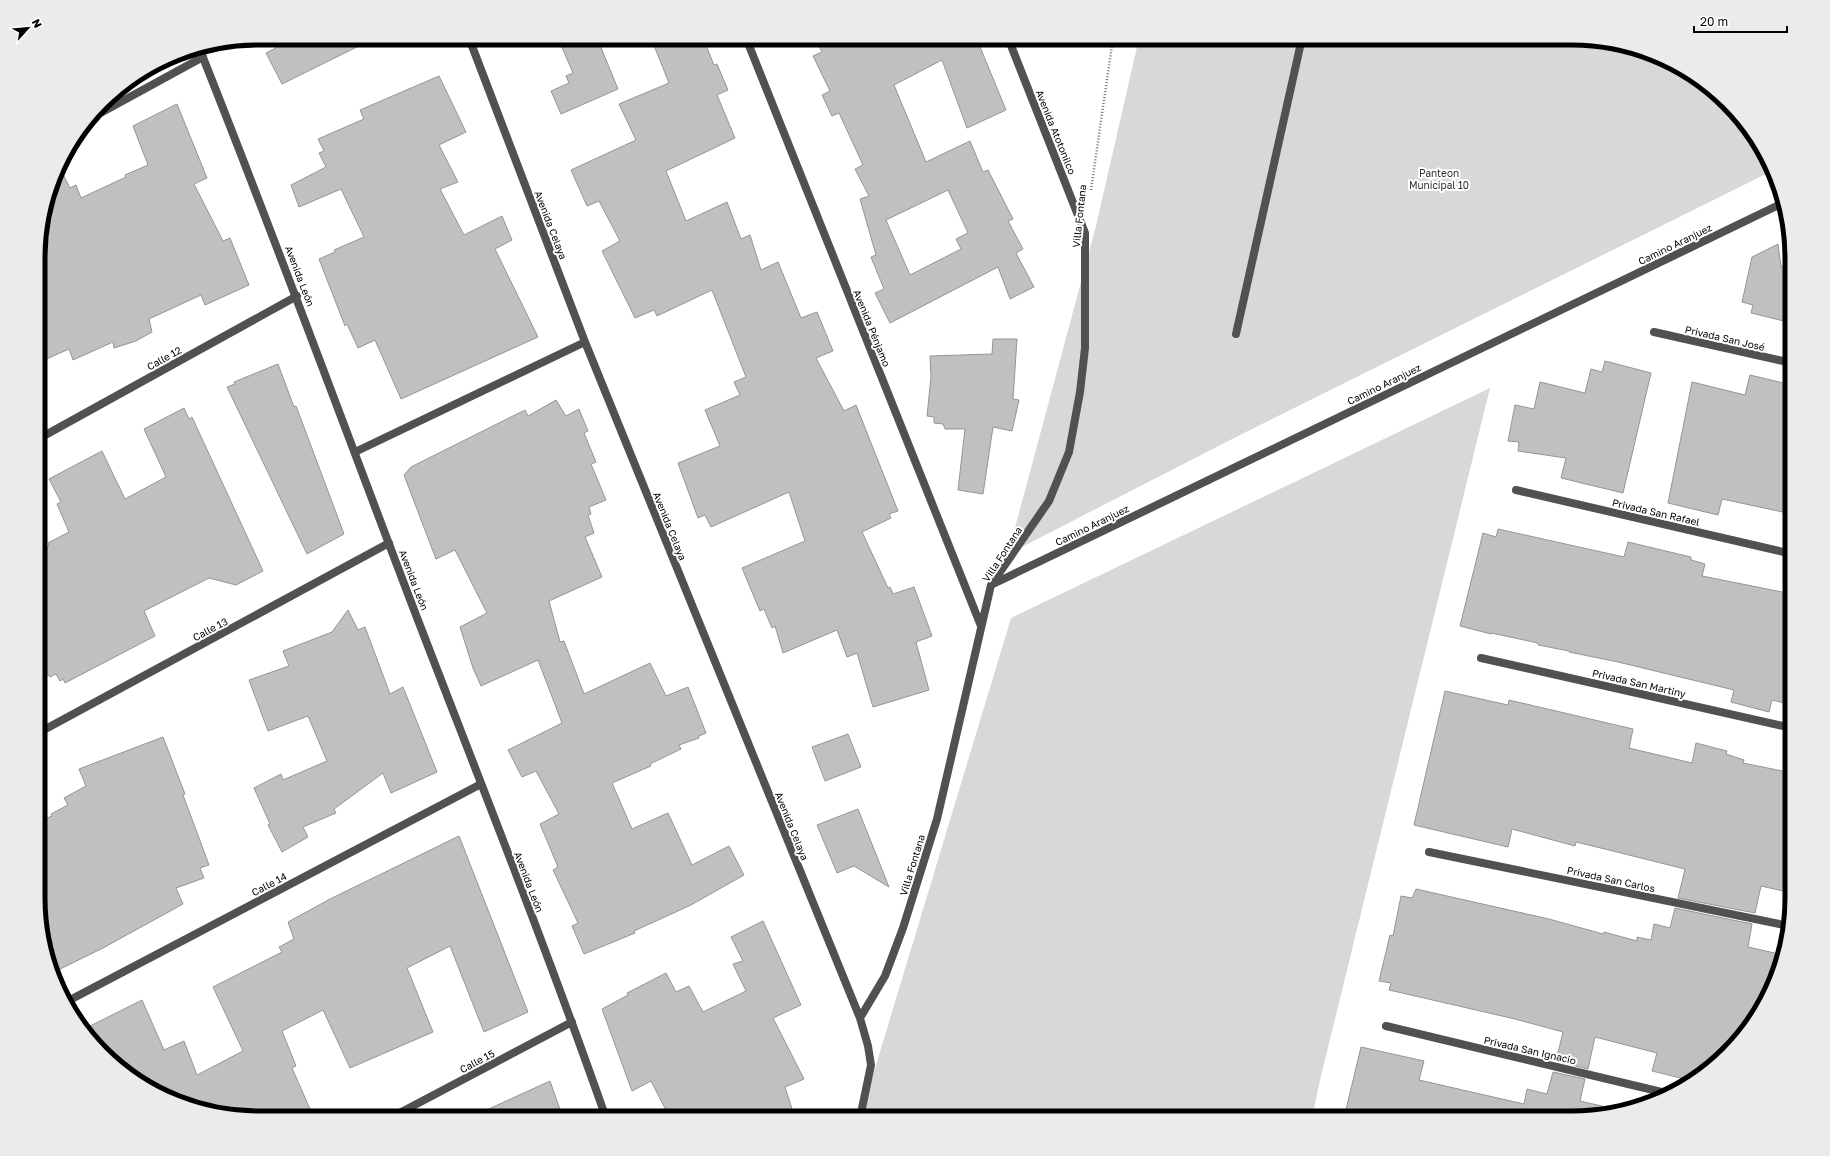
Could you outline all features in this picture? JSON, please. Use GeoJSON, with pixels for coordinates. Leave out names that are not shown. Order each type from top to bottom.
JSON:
{"type":"FeatureCollection","features":[{"type":"Feature","properties":{"kind":"street","name":"Avenida Celaya"},"geometry":{"type":"LineString","coordinates":[[472,45],[585,342],[860,1018]]}},
{"type":"Feature","properties":{"kind":"street","name":"Avenida Pénjamo"},"geometry":{"type":"LineString","coordinates":[[749,45],[981,626]]}},
{"type":"Feature","properties":{"kind":"street","name":"Avenida Atotonilco"},"geometry":{"type":"LineString","coordinates":[[1011,45],[1085,233]]}},
{"type":"Feature","properties":{"kind":"street"},"geometry":{"type":"LineString","coordinates":[[1236,334],[1300,45]]}},
{"type":"Feature","properties":{"kind":"street"},"geometry":{"type":"LineString","coordinates":[[104,111],[201,53]]}},
{"type":"Feature","properties":{"kind":"street","name":"Avenida León"},"geometry":{"type":"LineString","coordinates":[[201,53],[297,296],[389,544],[572,1022],[604,1111]]}},
{"type":"Feature","properties":{"kind":"street","name":"Camino Aranjuez"},"geometry":{"type":"LineString","coordinates":[[991,585],[1778,205]]}},
{"type":"Feature","properties":{"kind":"street","name":"Villa Fontana"},"geometry":{"type":"LineString","coordinates":[[860,1018],[885,976],[903,928],[937,819],[991,585],[1049,501],[1070,452],[1080,392],[1085,348],[1085,233]]}},
{"type":"Feature","properties":{"kind":"street","name":"Calle 12"},"geometry":{"type":"LineString","coordinates":[[45,435],[297,296]]}},
{"type":"Feature","properties":{"kind":"street","name":"Privada San José"},"geometry":{"type":"LineString","coordinates":[[1654,332],[1785,361]]}},
{"type":"Feature","properties":{"kind":"street"},"geometry":{"type":"LineString","coordinates":[[355,452],[585,342]]}},
{"type":"Feature","properties":{"kind":"street","name":"Privada San Rafael"},"geometry":{"type":"LineString","coordinates":[[1516,490],[1785,552]]}},
{"type":"Feature","properties":{"kind":"street","name":"Calle 13"},"geometry":{"type":"LineString","coordinates":[[45,729],[389,544]]}},
{"type":"Feature","properties":{"kind":"street","name":"Privada San Martiny"},"geometry":{"type":"LineString","coordinates":[[1481,658],[1785,726]]}},
{"type":"Feature","properties":{"kind":"street","name":"Calle 14"},"geometry":{"type":"LineString","coordinates":[[71,999],[481,784]]}},
{"type":"Feature","properties":{"kind":"street","name":"Privada San Carlos"},"geometry":{"type":"LineString","coordinates":[[1429,852],[1783,925]]}},
{"type":"Feature","properties":{"kind":"street"},"geometry":{"type":"LineString","coordinates":[[860,1018],[868,1046],[871,1065],[861,1111]]}},
{"type":"Feature","properties":{"kind":"street","name":"Calle 15"},"geometry":{"type":"LineString","coordinates":[[403,1111],[572,1022]]}},
{"type":"Feature","properties":{"kind":"street","name":"Privada San Ignacio"},"geometry":{"type":"LineString","coordinates":[[1386,1026],[1660,1092]]}},
{"type":"Feature","properties":{"kind":"path","name":"Villa Fontana"},"geometry":{"type":"LineString","coordinates":[[1091,194],[1112,45]]}},
{"type":"Feature","properties":{"kind":"green space","name":"Panteon Municipal 10"},"geometry":{"type":"Polygon","coordinates":[[[1137,45],[1586,45],[1613,49],[1653,61],[1666,67],[1702,89],[1723,107],[1741,128],[1767,173],[1240,435],[1008,554],[1096,226],[1137,45]]]}},
{"type":"Feature","properties":{"kind":"green space"},"geometry":{"type":"Polygon","coordinates":[[[1490,388],[1313,1111],[862,1111],[1011,618],[1490,388]]]}},
{"type":"Feature","properties":{"kind":"building"},"geometry":{"type":"Polygon","coordinates":[[[281,45],[361,45],[282,84],[266,53],[281,45]]]}},
{"type":"Feature","properties":{"kind":"building"},"geometry":{"type":"Polygon","coordinates":[[[561,45],[600,45],[618,89],[561,114],[551,91],[569,83],[566,76],[573,73],[561,45]]]}},
{"type":"Feature","properties":{"kind":"building"},"geometry":{"type":"Polygon","coordinates":[[[654,45],[706,45],[714,65],[717,64],[728,90],[717,95],[735,138],[666,171],[686,221],[727,202],[741,239],[750,235],[761,270],[778,262],[801,318],[817,312],[833,351],[816,358],[844,411],[856,405],[898,511],[889,514],[891,518],[862,532],[888,588],[890,587],[893,594],[914,587],[932,636],[916,642],[929,690],[873,707],[857,653],[847,657],[837,630],[783,653],[775,626],[772,628],[764,609],[760,611],[742,568],[805,541],[789,492],[711,527],[705,515],[698,518],[678,463],[720,446],[705,410],[740,395],[734,382],[746,377],[712,290],[657,316],[654,310],[635,318],[602,251],[620,241],[599,201],[587,206],[571,170],[636,140],[619,104],[669,83],[654,45]]]}},
{"type":"Feature","properties":{"kind":"building"},"geometry":{"type":"Polygon","coordinates":[[[818,45],[979,45],[1006,110],[967,128],[942,60],[894,85],[926,162],[970,141],[983,172],[988,170],[1013,219],[1008,221],[1023,249],[1016,253],[1034,287],[1010,299],[998,267],[890,323],[875,293],[884,289],[871,257],[876,255],[860,199],[869,196],[855,169],[863,165],[839,113],[832,116],[822,95],[830,91],[813,56],[822,52],[818,45]],[[948,190],[886,220],[910,275],[961,249],[956,239],[968,233],[948,190]]]}},
{"type":"Feature","properties":{"kind":"building"},"geometry":{"type":"Polygon","coordinates":[[[439,76],[466,132],[439,145],[458,182],[440,189],[464,235],[502,216],[512,240],[495,249],[538,337],[401,399],[375,340],[358,348],[347,324],[345,326],[319,259],[335,252],[334,250],[364,237],[341,189],[299,207],[291,185],[326,167],[319,153],[324,151],[318,139],[364,119],[360,110],[439,76]]]}},
{"type":"Feature","properties":{"kind":"building"},"geometry":{"type":"Polygon","coordinates":[[[177,104],[207,178],[194,184],[223,241],[230,238],[249,285],[205,305],[201,295],[149,319],[152,332],[136,341],[114,348],[113,342],[73,360],[69,349],[45,360],[45,244],[49,217],[56,190],[63,173],[70,188],[76,185],[81,198],[148,165],[133,126],[177,104]]]}},
{"type":"Feature","properties":{"kind":"building"},"geometry":{"type":"Polygon","coordinates":[[[1778,244],[1781,266],[1785,267],[1785,321],[1751,313],[1753,305],[1742,302],[1752,257],[1778,244]]]}},
{"type":"Feature","properties":{"kind":"building"},"geometry":{"type":"Polygon","coordinates":[[[993,339],[1017,339],[1013,399],[1019,400],[1012,431],[993,427],[983,494],[958,490],[965,429],[945,429],[943,424],[934,423],[934,417],[927,416],[931,377],[930,356],[992,354],[993,339]]]}},
{"type":"Feature","properties":{"kind":"building"},"geometry":{"type":"Polygon","coordinates":[[[1605,361],[1651,373],[1623,493],[1561,478],[1566,458],[1518,451],[1519,442],[1508,441],[1515,405],[1534,409],[1540,382],[1585,393],[1591,369],[1602,372],[1605,361]]]}},
{"type":"Feature","properties":{"kind":"building"},"geometry":{"type":"Polygon","coordinates":[[[278,364],[294,407],[296,406],[344,534],[307,554],[227,387],[235,384],[234,382],[278,364]]]}},
{"type":"Feature","properties":{"kind":"building"},"geometry":{"type":"Polygon","coordinates":[[[1750,375],[1785,383],[1785,512],[1722,499],[1718,515],[1668,503],[1692,382],[1745,395],[1750,375]]]}},
{"type":"Feature","properties":{"kind":"building"},"geometry":{"type":"Polygon","coordinates":[[[556,400],[566,416],[579,409],[588,431],[584,433],[596,462],[591,464],[606,500],[589,507],[591,514],[588,515],[594,533],[585,537],[602,577],[549,601],[560,642],[564,641],[584,694],[650,663],[666,696],[688,687],[706,733],[699,736],[699,738],[679,745],[681,749],[650,764],[651,766],[612,783],[632,829],[668,813],[692,865],[729,846],[744,875],[691,905],[634,931],[635,933],[584,954],[572,926],[578,923],[553,870],[558,867],[540,824],[559,814],[536,771],[522,777],[508,750],[562,723],[538,660],[481,686],[473,668],[460,627],[487,613],[455,550],[436,559],[404,475],[411,467],[525,410],[528,416],[556,400]]]}},
{"type":"Feature","properties":{"kind":"building"},"geometry":{"type":"Polygon","coordinates":[[[184,408],[189,419],[192,417],[263,571],[236,585],[209,578],[144,611],[155,636],[65,683],[63,679],[60,681],[56,674],[50,677],[48,674],[45,676],[45,548],[49,546],[48,543],[69,532],[57,504],[61,502],[49,479],[102,451],[125,499],[166,477],[144,429],[184,408]]]}},
{"type":"Feature","properties":{"kind":"building"},"geometry":{"type":"Polygon","coordinates":[[[1498,529],[1624,557],[1628,542],[1691,557],[1691,560],[1705,564],[1702,576],[1785,593],[1785,703],[1772,700],[1769,712],[1731,702],[1734,690],[1460,626],[1483,533],[1496,537],[1498,529]]]}},
{"type":"Feature","properties":{"kind":"building"},"geometry":{"type":"Polygon","coordinates":[[[348,610],[358,630],[365,627],[390,694],[403,687],[437,772],[391,793],[383,773],[334,809],[336,813],[303,827],[308,837],[282,852],[268,825],[270,824],[254,788],[281,774],[283,780],[327,761],[308,716],[268,731],[249,680],[289,666],[283,651],[332,632],[348,610]]]}},
{"type":"Feature","properties":{"kind":"building"},"geometry":{"type":"Polygon","coordinates":[[[1445,691],[1508,705],[1509,700],[1633,729],[1629,748],[1692,763],[1696,743],[1727,751],[1726,754],[1744,760],[1743,763],[1785,772],[1785,891],[1761,886],[1755,913],[1678,898],[1685,869],[1576,842],[1575,846],[1512,829],[1508,847],[1414,825],[1445,691]]]}},
{"type":"Feature","properties":{"kind":"building"},"geometry":{"type":"Polygon","coordinates":[[[848,734],[861,767],[825,781],[812,747],[848,734]]]}},
{"type":"Feature","properties":{"kind":"building"},"geometry":{"type":"Polygon","coordinates":[[[163,737],[185,794],[183,795],[209,865],[200,868],[204,878],[176,888],[183,904],[103,948],[58,970],[52,953],[45,912],[45,819],[68,805],[64,798],[86,786],[79,769],[163,737]]]}},
{"type":"Feature","properties":{"kind":"building"},"geometry":{"type":"Polygon","coordinates":[[[858,809],[889,887],[854,866],[837,873],[817,825],[858,809]]]}},
{"type":"Feature","properties":{"kind":"building"},"geometry":{"type":"Polygon","coordinates":[[[459,836],[528,1012],[484,1032],[450,946],[407,968],[433,1032],[350,1068],[323,1010],[282,1031],[296,1066],[292,1068],[311,1111],[244,1111],[217,1107],[190,1100],[164,1089],[128,1067],[107,1049],[88,1027],[142,1000],[164,1050],[184,1041],[197,1075],[243,1051],[213,987],[282,952],[279,947],[294,939],[288,922],[330,899],[459,836]]]}},
{"type":"Feature","properties":{"kind":"building"},"geometry":{"type":"Polygon","coordinates":[[[1416,889],[1549,919],[1603,934],[1604,932],[1637,941],[1637,937],[1651,940],[1654,924],[1670,928],[1675,908],[1752,924],[1748,947],[1778,954],[1763,992],[1741,1028],[1723,1049],[1690,1075],[1684,1079],[1652,1071],[1657,1053],[1595,1037],[1588,1069],[1556,1061],[1563,1032],[1515,1019],[1389,990],[1391,983],[1379,981],[1390,935],[1393,936],[1401,896],[1412,898],[1416,889]]]}},
{"type":"Feature","properties":{"kind":"building"},"geometry":{"type":"Polygon","coordinates":[[[763,921],[801,1005],[773,1018],[804,1079],[785,1087],[793,1111],[666,1111],[651,1081],[632,1091],[602,1009],[628,995],[627,993],[666,973],[676,992],[689,986],[703,1012],[746,991],[733,964],[743,961],[731,937],[763,921]]]}},
{"type":"Feature","properties":{"kind":"building"},"geometry":{"type":"Polygon","coordinates":[[[1361,1047],[1424,1061],[1419,1080],[1524,1104],[1527,1089],[1547,1094],[1553,1072],[1585,1079],[1580,1101],[1606,1107],[1586,1111],[1346,1111],[1361,1047]]]}},
{"type":"Feature","properties":{"kind":"building"},"geometry":{"type":"Polygon","coordinates":[[[550,1081],[561,1111],[484,1111],[550,1081]]]}}]}
